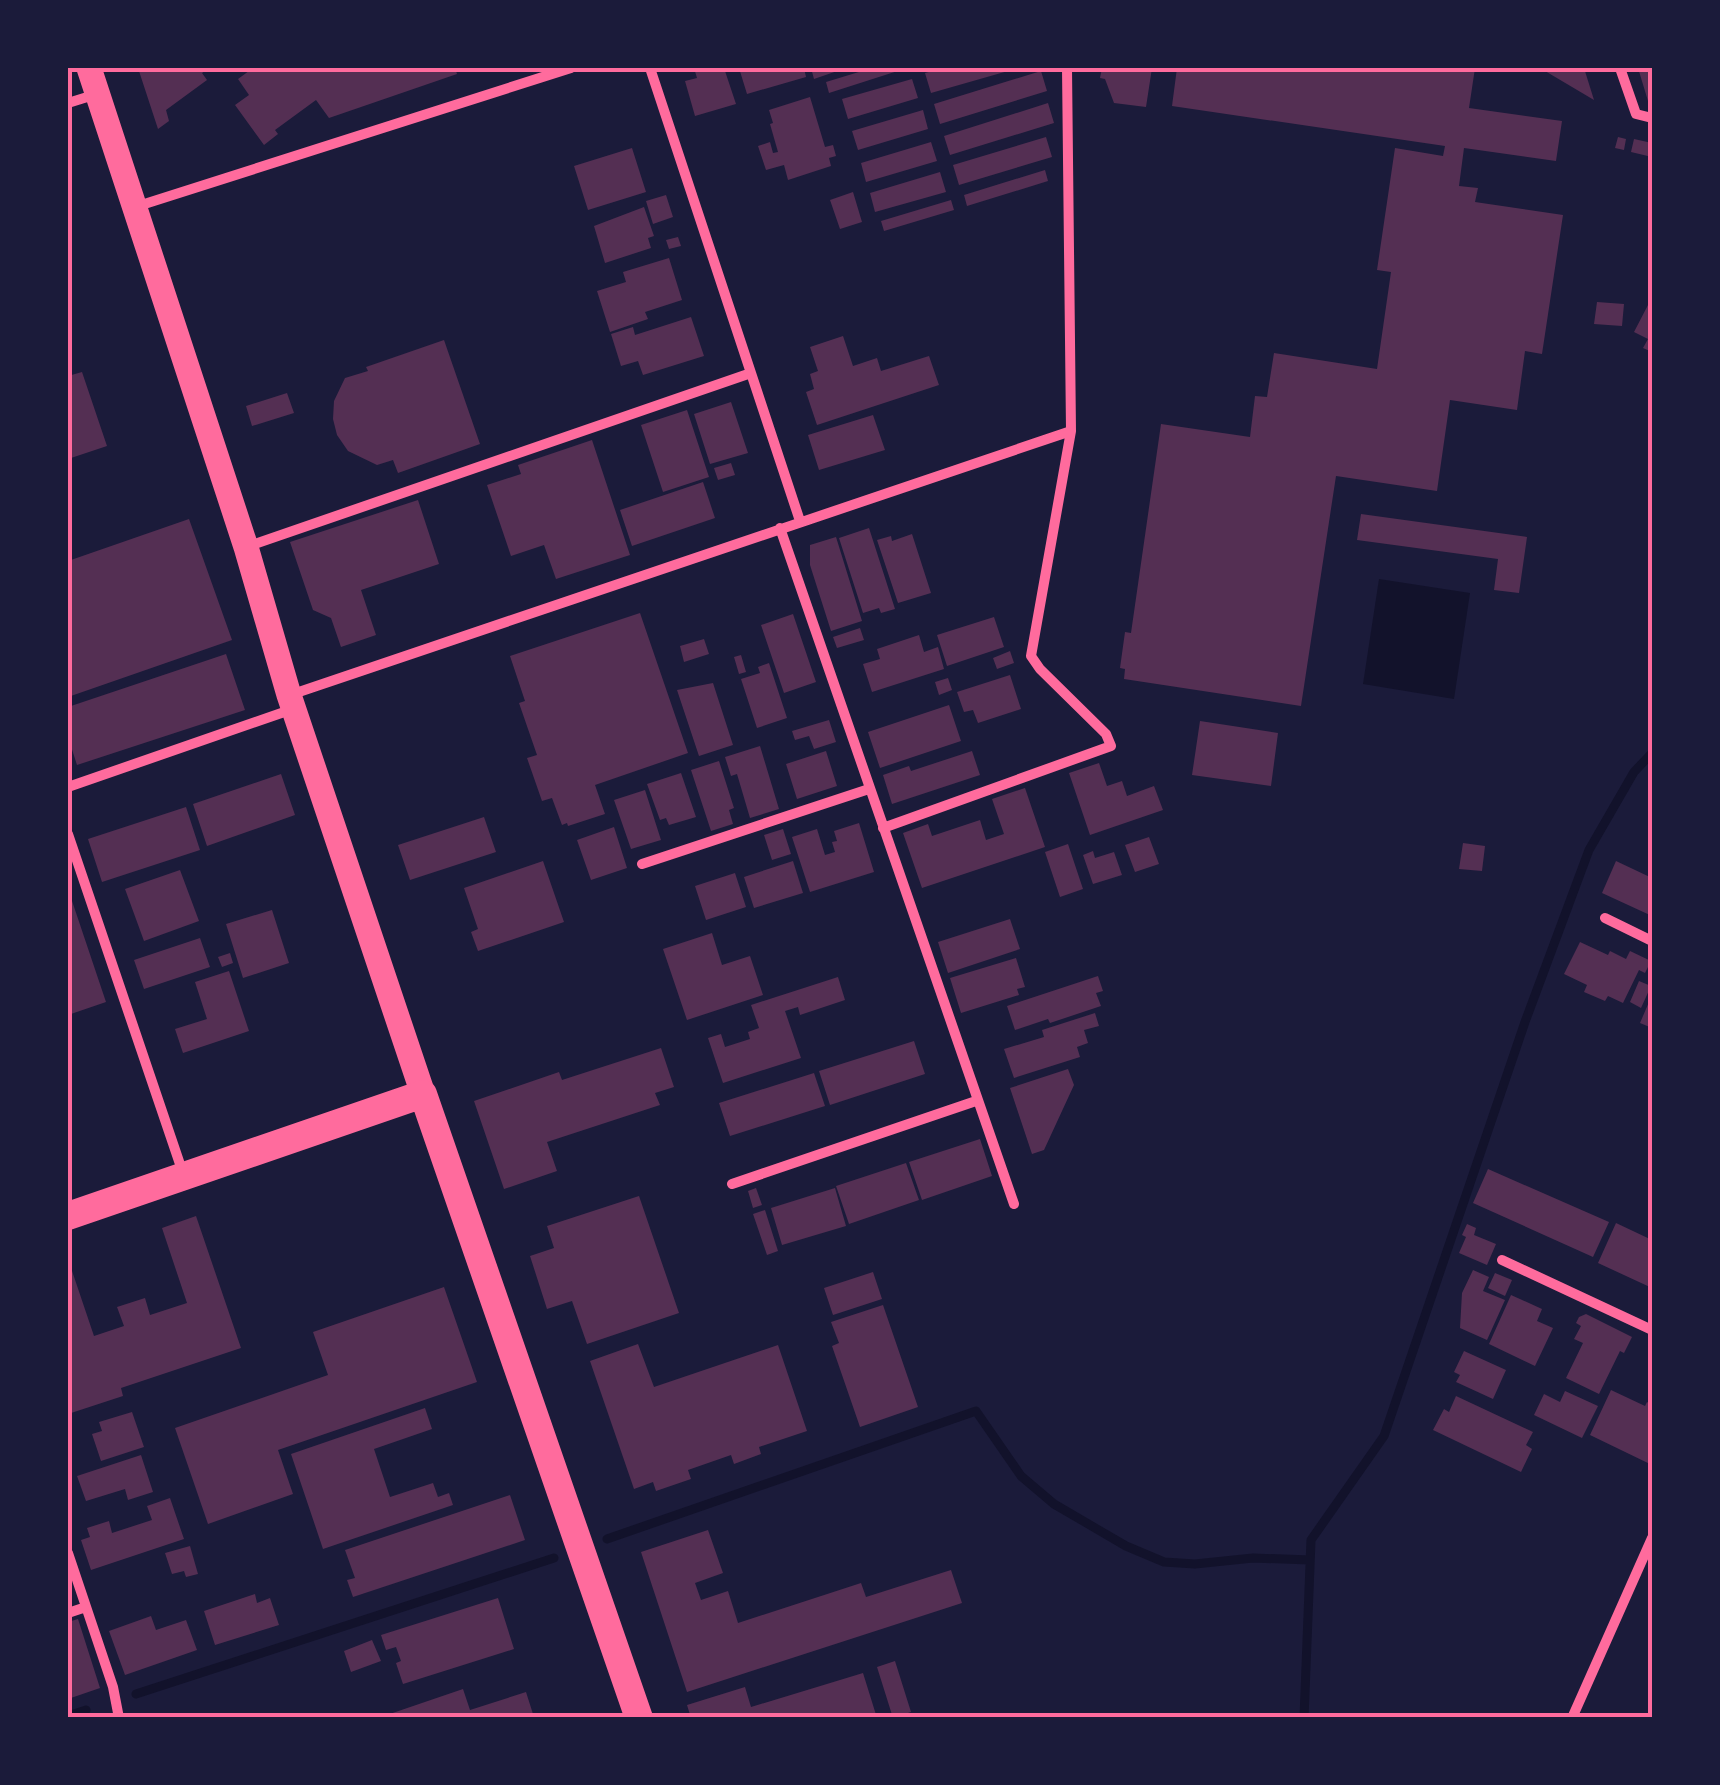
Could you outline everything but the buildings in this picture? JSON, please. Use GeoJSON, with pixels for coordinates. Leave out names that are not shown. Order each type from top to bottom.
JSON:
{"type":"FeatureCollection","features":[{"type":"Feature","properties":{"kind":"highway"},"geometry":{"type":"LineString","coordinates":[[68,1216],[423,1094],[639,1718]]}},
{"type":"Feature","properties":{"kind":"main road"},"geometry":{"type":"LineString","coordinates":[[88,68],[246,547],[291,702],[423,1094]]}},
{"type":"Feature","properties":{"kind":"street"},"geometry":{"type":"LineString","coordinates":[[136,207],[571,68]]}},
{"type":"Feature","properties":{"kind":"street"},"geometry":{"type":"LineString","coordinates":[[650,68],[800,521]]}},
{"type":"Feature","properties":{"kind":"street"},"geometry":{"type":"LineString","coordinates":[[883,828],[1112,746],[1106,734],[1031,656],[1070,430],[1068,68]]}},
{"type":"Feature","properties":{"kind":"street"},"geometry":{"type":"LineString","coordinates":[[1620,68],[1636,114],[1652,118]]}},
{"type":"Feature","properties":{"kind":"street"},"geometry":{"type":"LineString","coordinates":[[68,103],[98,93]]}},
{"type":"Feature","properties":{"kind":"street"},"geometry":{"type":"LineString","coordinates":[[246,547],[751,373]]}},
{"type":"Feature","properties":{"kind":"street"},"geometry":{"type":"LineString","coordinates":[[68,787],[291,702],[800,521],[1070,430]]}},
{"type":"Feature","properties":{"kind":"street"},"geometry":{"type":"LineString","coordinates":[[780,528],[1014,1204]]}},
{"type":"Feature","properties":{"kind":"street"},"geometry":{"type":"LineString","coordinates":[[642,864],[869,789]]}},
{"type":"Feature","properties":{"kind":"street"},"geometry":{"type":"LineString","coordinates":[[68,834],[184,1177]]}},
{"type":"Feature","properties":{"kind":"street"},"geometry":{"type":"LineString","coordinates":[[1606,918],[1652,940]]}},
{"type":"Feature","properties":{"kind":"street"},"geometry":{"type":"LineString","coordinates":[[732,1184],[976,1101]]}},
{"type":"Feature","properties":{"kind":"street"},"geometry":{"type":"LineString","coordinates":[[1502,1260],[1652,1330]]}},
{"type":"Feature","properties":{"kind":"street"},"geometry":{"type":"LineString","coordinates":[[1572,1718],[1652,1538]]}},
{"type":"Feature","properties":{"kind":"street"},"geometry":{"type":"LineString","coordinates":[[68,1552],[113,1687],[119,1718]]}},
{"type":"Feature","properties":{"kind":"street"},"geometry":{"type":"LineString","coordinates":[[68,1613],[86,1606]]}},
{"type":"Feature","properties":{"kind":"shaded area"},"geometry":{"type":"Polygon","coordinates":[[[1379,579],[1470,593],[1454,699],[1363,684],[1379,579]]]}},
{"type":"Feature","properties":{"kind":"waterway"},"geometry":{"type":"LineString","coordinates":[[1304,1718],[1311,1540],[1384,1436],[1525,1022],[1589,850],[1634,772],[1652,753]]}},
{"type":"Feature","properties":{"kind":"waterway"},"geometry":{"type":"LineString","coordinates":[[607,1539],[976,1411],[1021,1476],[1054,1504],[1126,1546],[1164,1562],[1310,1560]]}},
{"type":"Feature","properties":{"kind":"waterway"},"geometry":{"type":"LineString","coordinates":[[136,1694],[554,1558]]}},
{"type":"Feature","properties":{"kind":"waterway"},"geometry":{"type":"LineString","coordinates":[[68,1716],[86,1710]]}}]}
